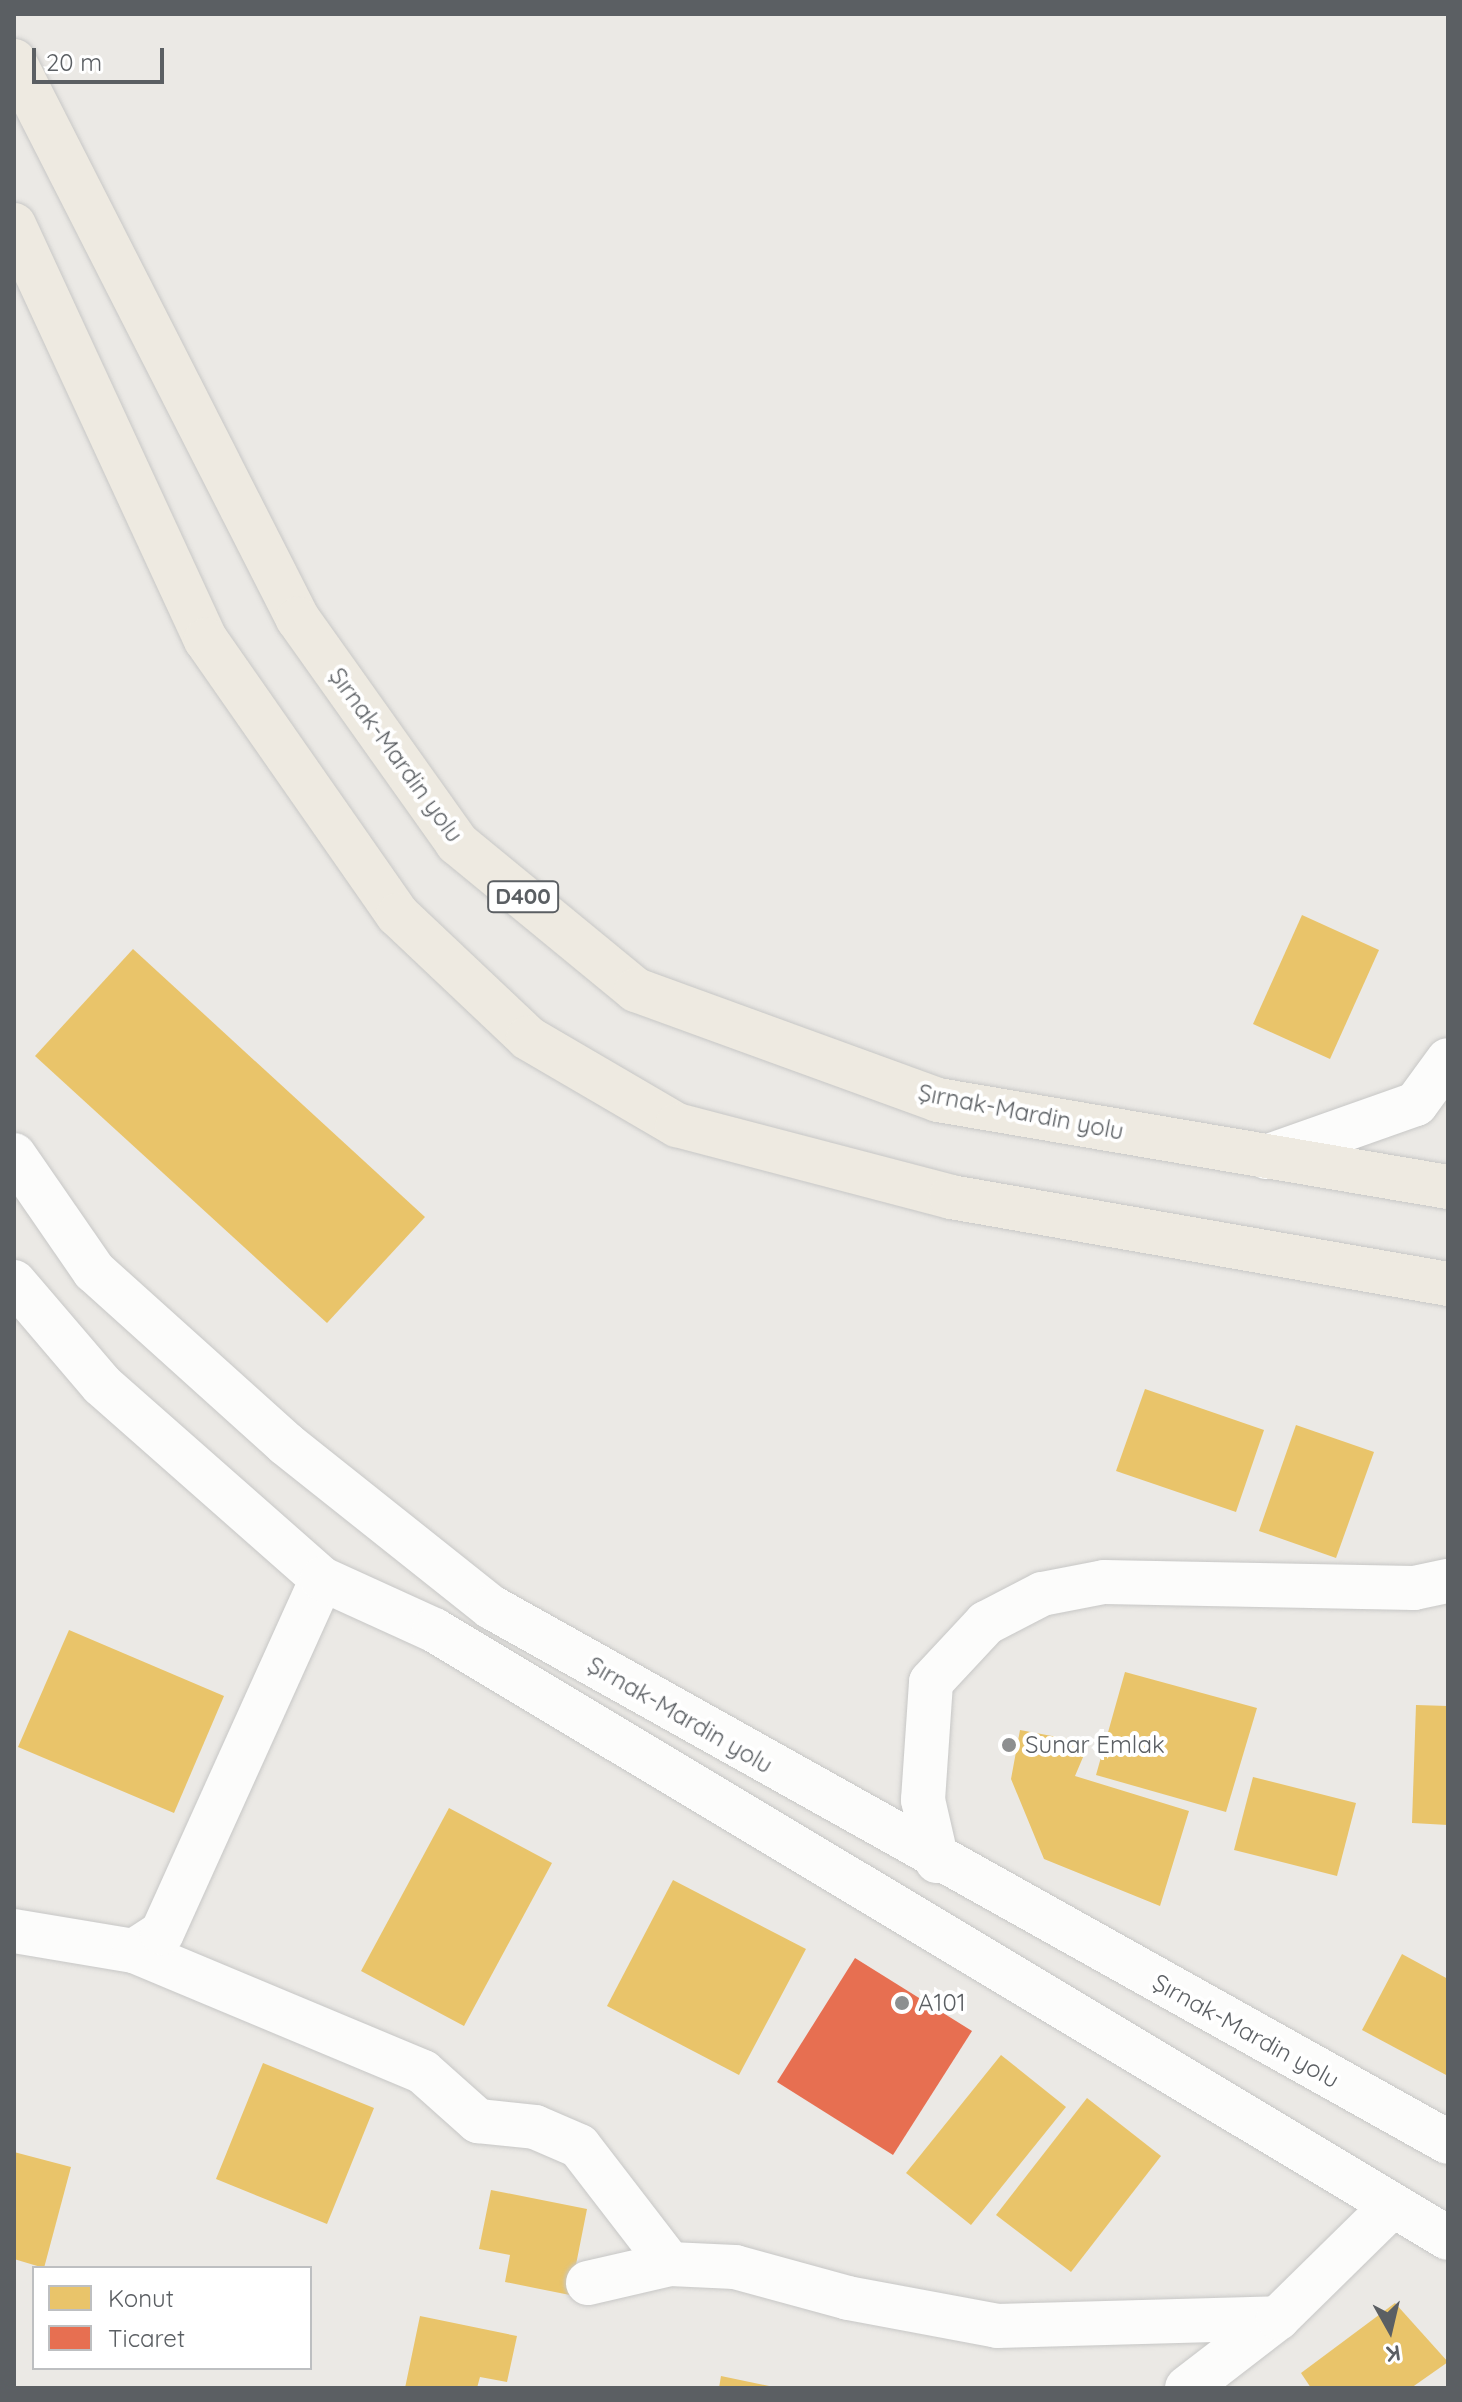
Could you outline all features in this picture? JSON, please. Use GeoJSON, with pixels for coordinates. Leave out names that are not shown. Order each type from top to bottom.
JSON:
{"type":"FeatureCollection","features":[{"type":"Feature","properties":{"kind":"highway","name":"Şırnak-Mardin yolu"},"geometry":{"type":"LineString","coordinates":[[14,61],[298,619],[457,843],[636,990],[938,1100],[1448,1187]]}},
{"type":"Feature","properties":{"kind":"highway"},"geometry":{"type":"LineString","coordinates":[[14,225],[206,640],[398,915],[528,1038],[677,1125],[951,1197],[1448,1284]]}},
{"type":"Feature","properties":{"kind":"street"},"geometry":{"type":"LineString","coordinates":[[1266,1157],[1416,1104],[1448,1060]]}},
{"type":"Feature","properties":{"kind":"street","name":"Şırnak-Mardin yolu"},"geometry":{"type":"LineString","coordinates":[[14,1155],[94,1271],[286,1444],[491,1607],[937,1861],[1448,2142]]}},
{"type":"Feature","properties":{"kind":"street"},"geometry":{"type":"LineString","coordinates":[[14,1282],[102,1385],[322,1579],[434,1630],[1391,2207],[1448,2238]]}},
{"type":"Feature","properties":{"kind":"street"},"geometry":{"type":"LineString","coordinates":[[134,1951],[162,1933],[322,1579]]}},
{"type":"Feature","properties":{"kind":"street"},"geometry":{"type":"LineString","coordinates":[[937,1861],[923,1800],[931,1682],[986,1623],[1042,1594],[1104,1582],[1414,1588],[1448,1581]]}},
{"type":"Feature","properties":{"kind":"street"},"geometry":{"type":"LineString","coordinates":[[14,1931],[134,1951],[423,2072],[478,2121],[535,2127],[579,2146],[670,2264]]}},
{"type":"Feature","properties":{"kind":"street"},"geometry":{"type":"LineString","coordinates":[[1187,2388],[1278,2318],[1391,2207]]}},
{"type":"Feature","properties":{"kind":"street"},"geometry":{"type":"LineString","coordinates":[[588,2283],[670,2264],[735,2267],[848,2298],[997,2326],[1278,2318]]}},
{"type":"Feature","properties":{"kind":"building: Konut"},"geometry":{"type":"Polygon","coordinates":[[[1302,915],[1379,950],[1330,1059],[1253,1024],[1302,915]]]}},
{"type":"Feature","properties":{"kind":"building: Konut"},"geometry":{"type":"Polygon","coordinates":[[[133,949],[425,1217],[327,1323],[35,1056],[133,949]]]}},
{"type":"Feature","properties":{"kind":"building: Konut"},"geometry":{"type":"Polygon","coordinates":[[[1145,1389],[1264,1430],[1236,1512],[1116,1471],[1145,1389]]]}},
{"type":"Feature","properties":{"kind":"building: Konut"},"geometry":{"type":"Polygon","coordinates":[[[1296,1425],[1374,1452],[1336,1558],[1259,1531],[1296,1425]]]}},
{"type":"Feature","properties":{"kind":"building: Konut"},"geometry":{"type":"Polygon","coordinates":[[[69,1630],[224,1696],[174,1813],[18,1747],[69,1630]]]}},
{"type":"Feature","properties":{"kind":"building: Konut"},"geometry":{"type":"Polygon","coordinates":[[[1125,1672],[1257,1708],[1226,1812],[1096,1775],[1125,1672]]]}},
{"type":"Feature","properties":{"kind":"building: Konut"},"geometry":{"type":"Polygon","coordinates":[[[1416,1705],[1448,1706],[1448,1825],[1412,1823],[1416,1705]]]}},
{"type":"Feature","properties":{"kind":"building: Konut"},"geometry":{"type":"Polygon","coordinates":[[[1020,1730],[1089,1743],[1075,1776],[1189,1811],[1160,1906],[1044,1859],[1011,1779],[1020,1730]]]}},
{"type":"Feature","properties":{"kind":"building: Konut"},"geometry":{"type":"Polygon","coordinates":[[[1253,1777],[1356,1803],[1337,1876],[1234,1850],[1253,1777]]]}},
{"type":"Feature","properties":{"kind":"building: Konut"},"geometry":{"type":"Polygon","coordinates":[[[449,1808],[552,1863],[464,2026],[361,1971],[449,1808]]]}},
{"type":"Feature","properties":{"kind":"building: Konut"},"geometry":{"type":"Polygon","coordinates":[[[673,1880],[806,1949],[739,2075],[607,2006],[673,1880]]]}},
{"type":"Feature","properties":{"kind":"building: Konut"},"geometry":{"type":"Polygon","coordinates":[[[1402,1954],[1448,1979],[1448,2076],[1362,2030],[1402,1954]]]}},
{"type":"Feature","properties":{"kind":"building: Konut"},"geometry":{"type":"Polygon","coordinates":[[[1001,2055],[1066,2107],[971,2225],[906,2173],[1001,2055]]]}},
{"type":"Feature","properties":{"kind":"building: Konut"},"geometry":{"type":"Polygon","coordinates":[[[263,2063],[374,2108],[327,2224],[216,2179],[263,2063]]]}},
{"type":"Feature","properties":{"kind":"building: Konut"},"geometry":{"type":"Polygon","coordinates":[[[1087,2098],[1161,2156],[1071,2272],[996,2215],[1087,2098]]]}},
{"type":"Feature","properties":{"kind":"building: Konut"},"geometry":{"type":"Polygon","coordinates":[[[14,2152],[71,2167],[45,2266],[14,2259],[14,2152]]]}},
{"type":"Feature","properties":{"kind":"building: Konut"},"geometry":{"type":"Polygon","coordinates":[[[491,2190],[587,2209],[570,2295],[505,2282],[510,2255],[479,2249],[491,2190]]]}},
{"type":"Feature","properties":{"kind":"building: Konut"},"geometry":{"type":"Polygon","coordinates":[[[1395,2303],[1448,2362],[1411,2388],[1311,2388],[1301,2373],[1395,2303]]]}},
{"type":"Feature","properties":{"kind":"building: Konut"},"geometry":{"type":"Polygon","coordinates":[[[420,2316],[517,2336],[507,2382],[480,2377],[477,2388],[405,2388],[420,2316]]]}},
{"type":"Feature","properties":{"kind":"building: Konut"},"geometry":{"type":"Polygon","coordinates":[[[721,2376],[774,2387],[774,2388],[719,2388],[721,2376]]]}},
{"type":"Feature","properties":{"kind":"building: Ticaret"},"geometry":{"type":"Polygon","coordinates":[[[855,1958],[972,2031],[893,2155],[777,2082],[855,1958]]]}},
{"type":"Feature","properties":{"kind":"place","name":"Sunar Emlak"},"geometry":{"type":"Point","coordinates":[1009,1745]}},
{"type":"Feature","properties":{"kind":"place","name":"A101"},"geometry":{"type":"Point","coordinates":[902,2003]}}]}
